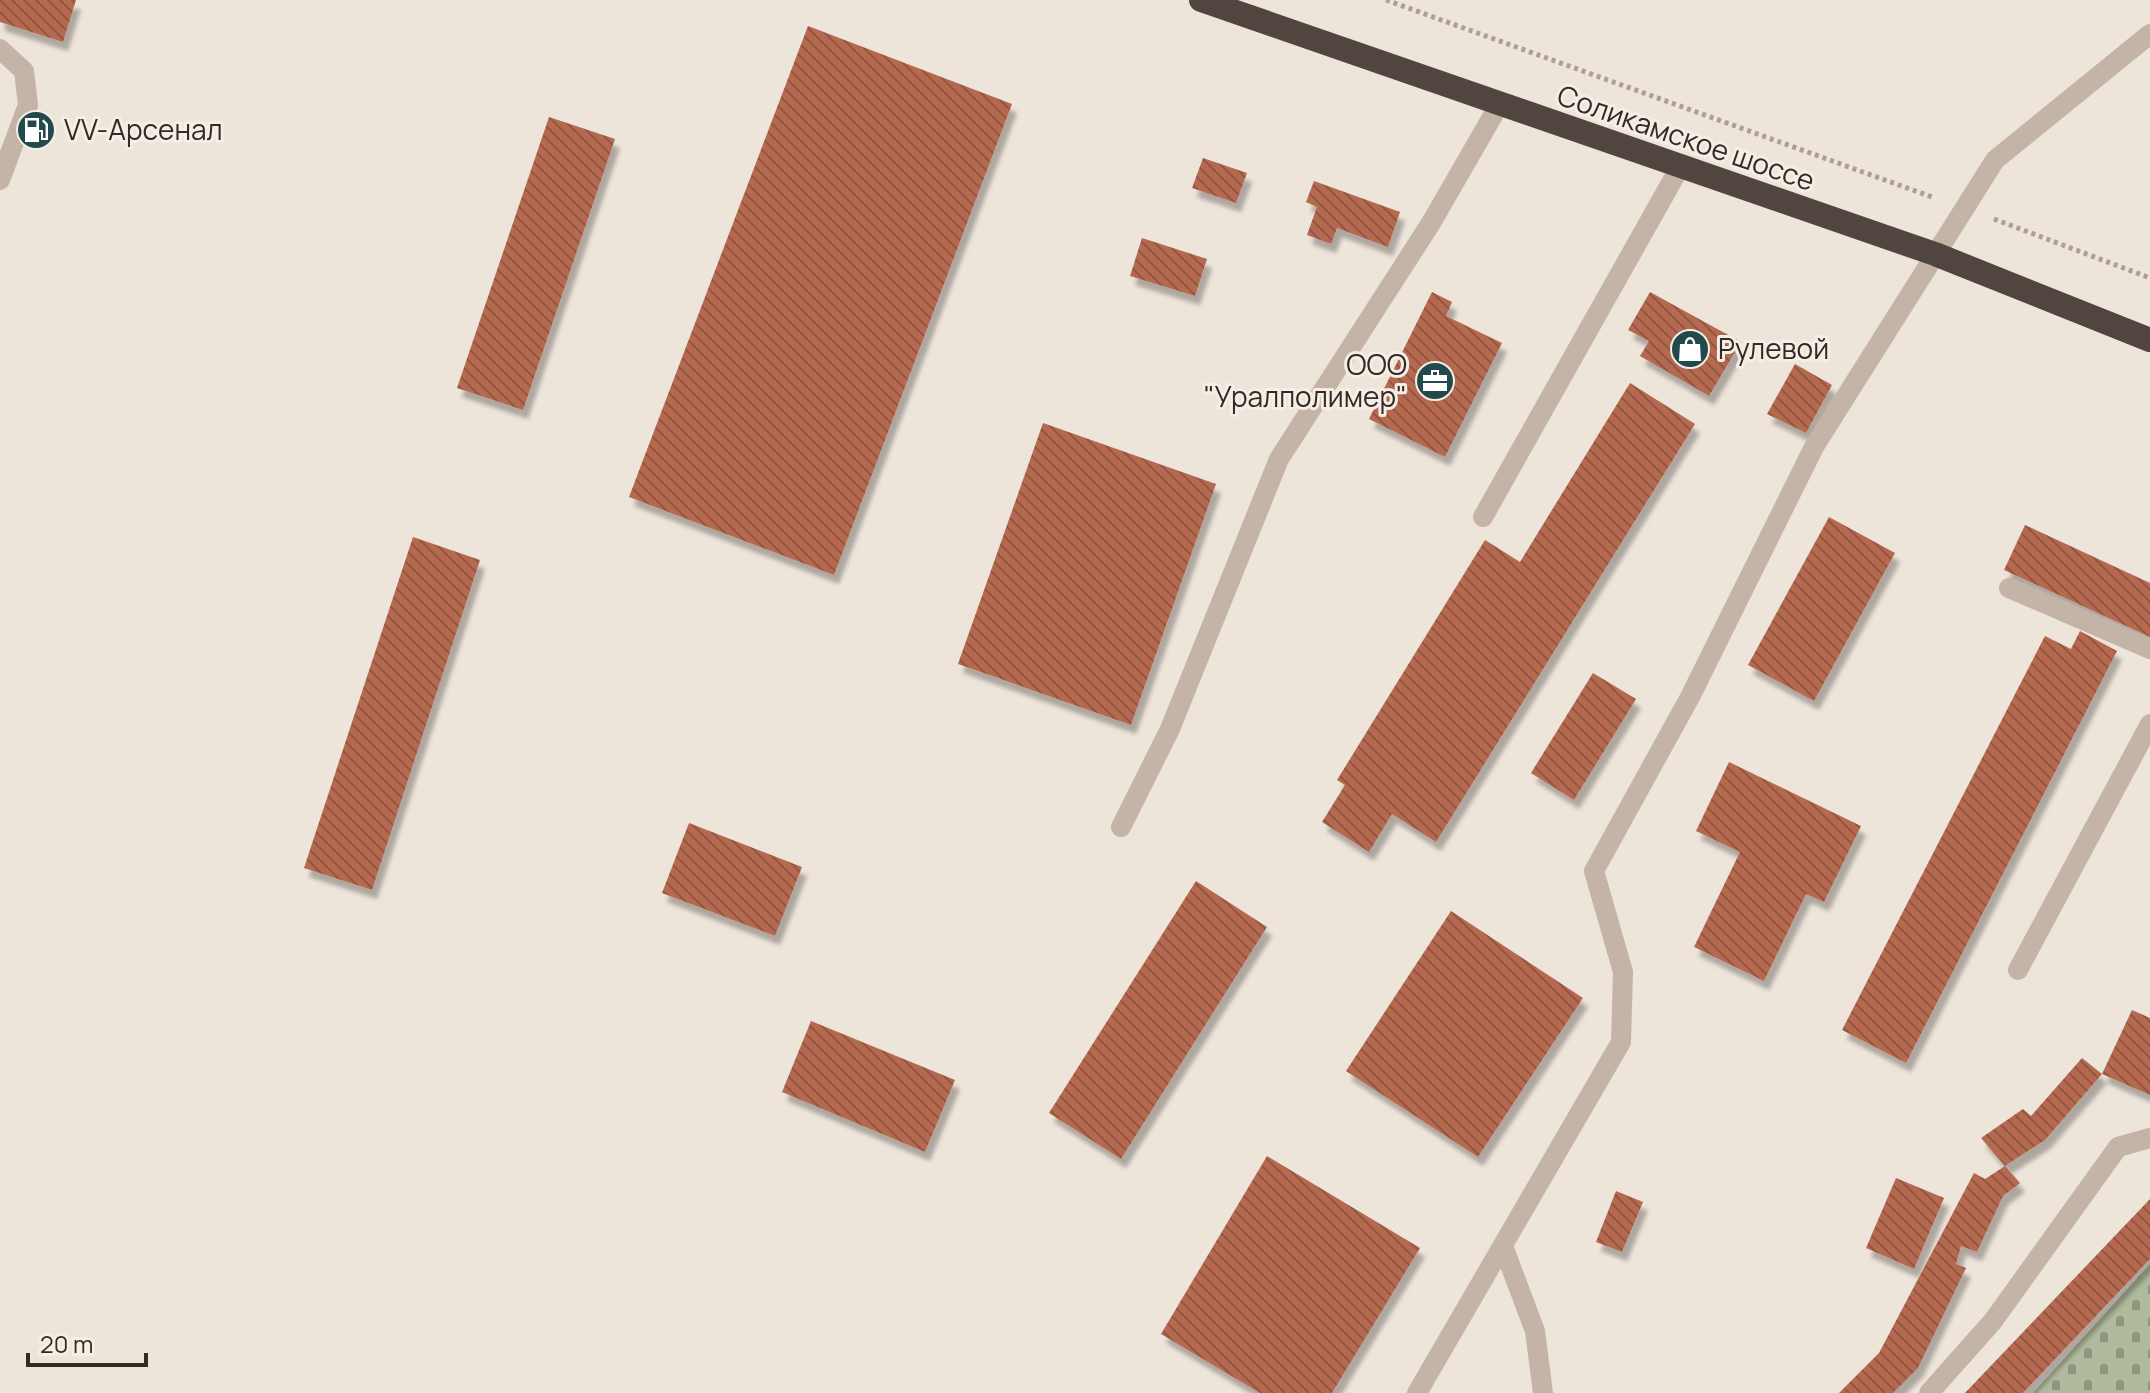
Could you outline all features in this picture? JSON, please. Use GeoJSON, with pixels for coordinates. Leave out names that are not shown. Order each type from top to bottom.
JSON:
{"type":"FeatureCollection","features":[{"type":"Feature","properties":{"kind":"highway","name":"Соликамское шоссе"},"geometry":{"type":"LineString","coordinates":[[1201,0],[1935,254],[2150,340]]}},
{"type":"Feature","properties":{"kind":"lane"},"geometry":{"type":"LineString","coordinates":[[1417,1393],[1621,1042],[1623,972],[1594,871],[1690,697],[1814,447],[1995,160],[2150,34]]}},
{"type":"Feature","properties":{"kind":"lane"},"geometry":{"type":"LineString","coordinates":[[0,49],[24,71],[28,105],[0,180]]}},
{"type":"Feature","properties":{"kind":"lane"},"geometry":{"type":"LineString","coordinates":[[1121,827],[1170,729],[1279,459],[1431,223],[1499,105]]}},
{"type":"Feature","properties":{"kind":"lane"},"geometry":{"type":"LineString","coordinates":[[1483,517],[1680,167]]}},
{"type":"Feature","properties":{"kind":"lane"},"geometry":{"type":"LineString","coordinates":[[2009,588],[2150,649]]}},
{"type":"Feature","properties":{"kind":"lane"},"geometry":{"type":"LineString","coordinates":[[2018,970],[2150,724]]}},
{"type":"Feature","properties":{"kind":"lane"},"geometry":{"type":"LineString","coordinates":[[1929,1393],[1993,1321],[2118,1147],[2150,1138]]}},
{"type":"Feature","properties":{"kind":"lane"},"geometry":{"type":"LineString","coordinates":[[1503,1246],[1535,1331],[1543,1393]]}},
{"type":"Feature","properties":{"kind":"path"},"geometry":{"type":"LineString","coordinates":[[1386,0],[2150,278]]}},
{"type":"Feature","properties":{"kind":"green space"},"geometry":{"type":"Polygon","coordinates":[[[2150,1264],[2150,1393],[2033,1393],[2150,1264]]]}},
{"type":"Feature","properties":{"kind":"building"},"geometry":{"type":"Polygon","coordinates":[[[0,0],[76,0],[63,42],[0,22],[0,0]]]}},
{"type":"Feature","properties":{"kind":"building"},"geometry":{"type":"Polygon","coordinates":[[[808,26],[1012,104],[834,575],[629,497],[808,26]]]}},
{"type":"Feature","properties":{"kind":"building"},"geometry":{"type":"Polygon","coordinates":[[[549,117],[615,139],[523,410],[457,388],[549,117]]]}},
{"type":"Feature","properties":{"kind":"building"},"geometry":{"type":"Polygon","coordinates":[[[1203,158],[1247,173],[1236,203],[1192,188],[1203,158]]]}},
{"type":"Feature","properties":{"kind":"building"},"geometry":{"type":"Polygon","coordinates":[[[1314,181],[1400,212],[1388,247],[1337,228],[1331,244],[1307,235],[1317,207],[1306,202],[1314,181]]]}},
{"type":"Feature","properties":{"kind":"building"},"geometry":{"type":"Polygon","coordinates":[[[1142,238],[1207,259],[1195,296],[1130,276],[1142,238]]]}},
{"type":"Feature","properties":{"kind":"building","name":"OOO \"Уралполимер\""},"geometry":{"type":"Polygon","coordinates":[[[1432,292],[1452,302],[1446,316],[1502,343],[1445,457],[1369,419],[1432,292]]]}},
{"type":"Feature","properties":{"kind":"building","name":"Рулевой"},"geometry":{"type":"Polygon","coordinates":[[[1650,292],[1741,342],[1709,396],[1640,356],[1649,341],[1628,330],[1650,292]]]}},
{"type":"Feature","properties":{"kind":"building"},"geometry":{"type":"Polygon","coordinates":[[[1795,364],[1832,385],[1806,433],[1767,414],[1795,364]]]}},
{"type":"Feature","properties":{"kind":"building"},"geometry":{"type":"Polygon","coordinates":[[[1630,383],[1695,424],[1436,842],[1392,814],[1369,852],[1322,822],[1345,785],[1337,780],[1485,540],[1520,562],[1630,383]]]}},
{"type":"Feature","properties":{"kind":"building"},"geometry":{"type":"Polygon","coordinates":[[[1043,423],[1216,484],[1131,725],[958,664],[1043,423]]]}},
{"type":"Feature","properties":{"kind":"building"},"geometry":{"type":"Polygon","coordinates":[[[1829,517],[1895,553],[1814,701],[1748,665],[1829,517]]]}},
{"type":"Feature","properties":{"kind":"building"},"geometry":{"type":"Polygon","coordinates":[[[2025,525],[2150,583],[2150,637],[2004,570],[2025,525]]]}},
{"type":"Feature","properties":{"kind":"building"},"geometry":{"type":"Polygon","coordinates":[[[413,537],[480,560],[372,890],[304,868],[413,537]]]}},
{"type":"Feature","properties":{"kind":"building"},"geometry":{"type":"Polygon","coordinates":[[[2080,631],[2117,651],[1906,1063],[1842,1030],[2045,636],[2071,649],[2080,631]]]}},
{"type":"Feature","properties":{"kind":"building"},"geometry":{"type":"Polygon","coordinates":[[[1593,673],[1636,699],[1574,800],[1531,773],[1593,673]]]}},
{"type":"Feature","properties":{"kind":"building"},"geometry":{"type":"Polygon","coordinates":[[[1729,762],[1861,826],[1824,902],[1806,894],[1764,981],[1694,947],[1740,852],[1696,831],[1729,762]]]}},
{"type":"Feature","properties":{"kind":"building"},"geometry":{"type":"Polygon","coordinates":[[[689,823],[802,867],[775,936],[662,893],[689,823]]]}},
{"type":"Feature","properties":{"kind":"building"},"geometry":{"type":"Polygon","coordinates":[[[1196,881],[1267,927],[1121,1159],[1049,1113],[1196,881]]]}},
{"type":"Feature","properties":{"kind":"building"},"geometry":{"type":"Polygon","coordinates":[[[1451,911],[1583,998],[1478,1157],[1346,1071],[1451,911]]]}},
{"type":"Feature","properties":{"kind":"building"},"geometry":{"type":"Polygon","coordinates":[[[2132,1010],[2150,1018],[2150,1095],[2102,1074],[2132,1010]]]}},
{"type":"Feature","properties":{"kind":"building"},"geometry":{"type":"Polygon","coordinates":[[[811,1021],[955,1080],[925,1152],[782,1092],[811,1021]]]}},
{"type":"Feature","properties":{"kind":"building"},"geometry":{"type":"Polygon","coordinates":[[[2082,1058],[2102,1074],[2045,1140],[2005,1166],[1981,1138],[2023,1109],[2031,1116],[2082,1058]]]}},
{"type":"Feature","properties":{"kind":"building"},"geometry":{"type":"Polygon","coordinates":[[[1267,1156],[1420,1248],[1332,1393],[1260,1393],[1161,1334],[1267,1156]]]}},
{"type":"Feature","properties":{"kind":"building"},"geometry":{"type":"Polygon","coordinates":[[[2005,1166],[2020,1183],[2003,1196],[1977,1252],[1961,1246],[1956,1264],[1966,1268],[1918,1368],[1893,1393],[1839,1393],[1879,1353],[1974,1173],[1985,1179],[2005,1166]]]}},
{"type":"Feature","properties":{"kind":"building"},"geometry":{"type":"Polygon","coordinates":[[[1896,1178],[1944,1198],[1914,1269],[1866,1248],[1896,1178]]]}},
{"type":"Feature","properties":{"kind":"building"},"geometry":{"type":"Polygon","coordinates":[[[1616,1191],[1643,1202],[1622,1252],[1596,1242],[1616,1191]]]}},
{"type":"Feature","properties":{"kind":"building"},"geometry":{"type":"Polygon","coordinates":[[[2150,1199],[2150,1259],[2023,1393],[1965,1393],[2150,1199]]]}},
{"type":"Feature","properties":{"kind":"place","name":"VV-Арсенал"},"geometry":{"type":"Point","coordinates":[36,130]}},
{"type":"Feature","properties":{"kind":"place","name":"Рулевой"},"geometry":{"type":"Point","coordinates":[1690,349]}},
{"type":"Feature","properties":{"kind":"place","name":"OOO \"Уралполимер\""},"geometry":{"type":"Point","coordinates":[1435,381]}}]}
